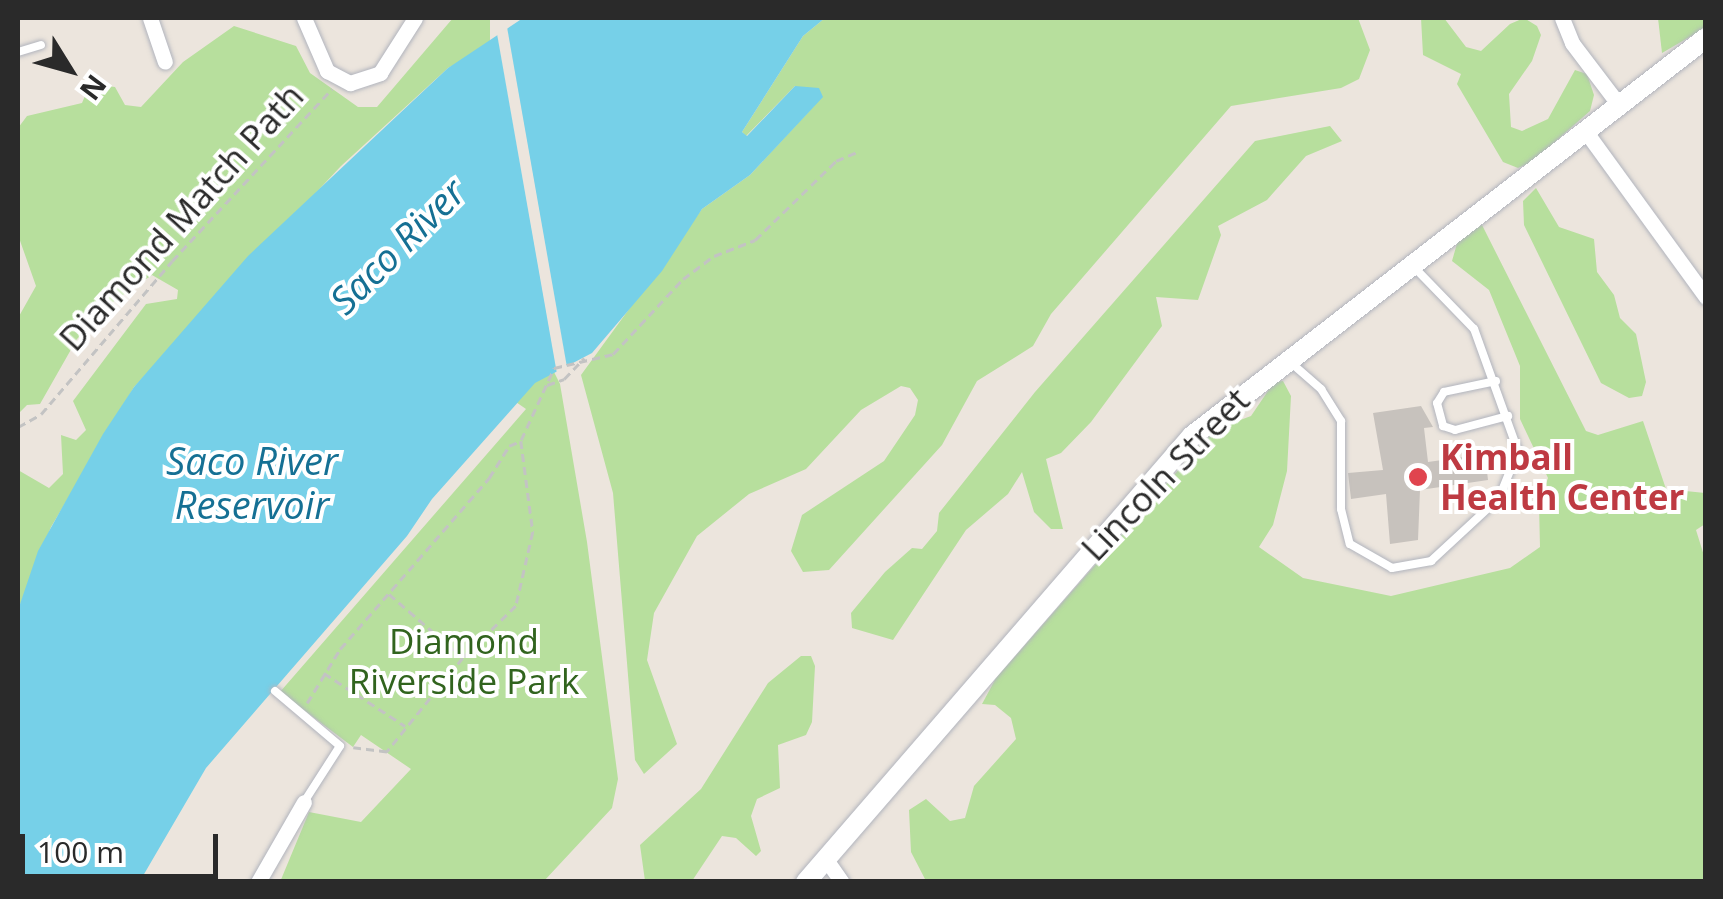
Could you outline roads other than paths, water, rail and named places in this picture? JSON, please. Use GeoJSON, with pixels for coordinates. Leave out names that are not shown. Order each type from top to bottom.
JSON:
{"type":"FeatureCollection","features":[{"type":"Feature","properties":{"kind":"street"},"geometry":{"type":"LineString","coordinates":[[150,18],[165,62]]}},
{"type":"Feature","properties":{"kind":"street"},"geometry":{"type":"LineString","coordinates":[[304,18],[319,59],[338,81],[380,73],[415,18]]}},
{"type":"Feature","properties":{"kind":"street"},"geometry":{"type":"LineString","coordinates":[[1547,18],[1561,18],[1572,43],[1619,105]]}},
{"type":"Feature","properties":{"kind":"street","name":"Lincoln Street"},"geometry":{"type":"LineString","coordinates":[[806,882],[1129,502],[1192,436],[1286,358],[1706,38]]}},
{"type":"Feature","properties":{"kind":"street"},"geometry":{"type":"LineString","coordinates":[[1586,132],[1706,297]]}},
{"type":"Feature","properties":{"kind":"street"},"geometry":{"type":"LineString","coordinates":[[258,882],[304,802]]}},
{"type":"Feature","properties":{"kind":"street"},"geometry":{"type":"LineString","coordinates":[[825,858],[842,882]]}},
{"type":"Feature","properties":{"kind":"lane"},"geometry":{"type":"LineString","coordinates":[[18,52],[41,45]]}},
{"type":"Feature","properties":{"kind":"lane"},"geometry":{"type":"LineString","coordinates":[[1286,358],[1321,389],[1341,420],[1347,538],[1365,557],[1392,568],[1431,560],[1499,498],[1518,450],[1496,381],[1464,315],[1411,264]]}},
{"type":"Feature","properties":{"kind":"lane"},"geometry":{"type":"LineString","coordinates":[[1496,381],[1444,392],[1437,403],[1442,426],[1454,430],[1508,416]]}},
{"type":"Feature","properties":{"kind":"lane"},"geometry":{"type":"LineString","coordinates":[[275,690],[340,746],[304,802]]}},
{"type":"Feature","properties":{"kind":"water","name":"Saco River Reservoir"},"geometry":{"type":"Polygon","coordinates":[[[523,18],[825,18],[803,36],[742,132],[747,136],[795,86],[819,88],[823,97],[750,175],[702,209],[662,271],[592,353],[535,383],[432,499],[407,536],[206,768],[140,881],[18,882],[18,610],[38,551],[103,434],[134,387],[248,256],[448,68],[523,18]]]}},
{"type":"Feature","properties":{"kind":"place","name":"Kimball Health Center"},"geometry":{"type":"Point","coordinates":[1418,477]}},
{"type":"Feature","properties":{"kind":"water label","name":"Saco River"},"geometry":{"type":"Point","coordinates":[397,246]}},
{"type":"Feature","properties":{"kind":"park label","name":"Diamond Riverside Park"},"geometry":{"type":"Point","coordinates":[464,661]}}]}
